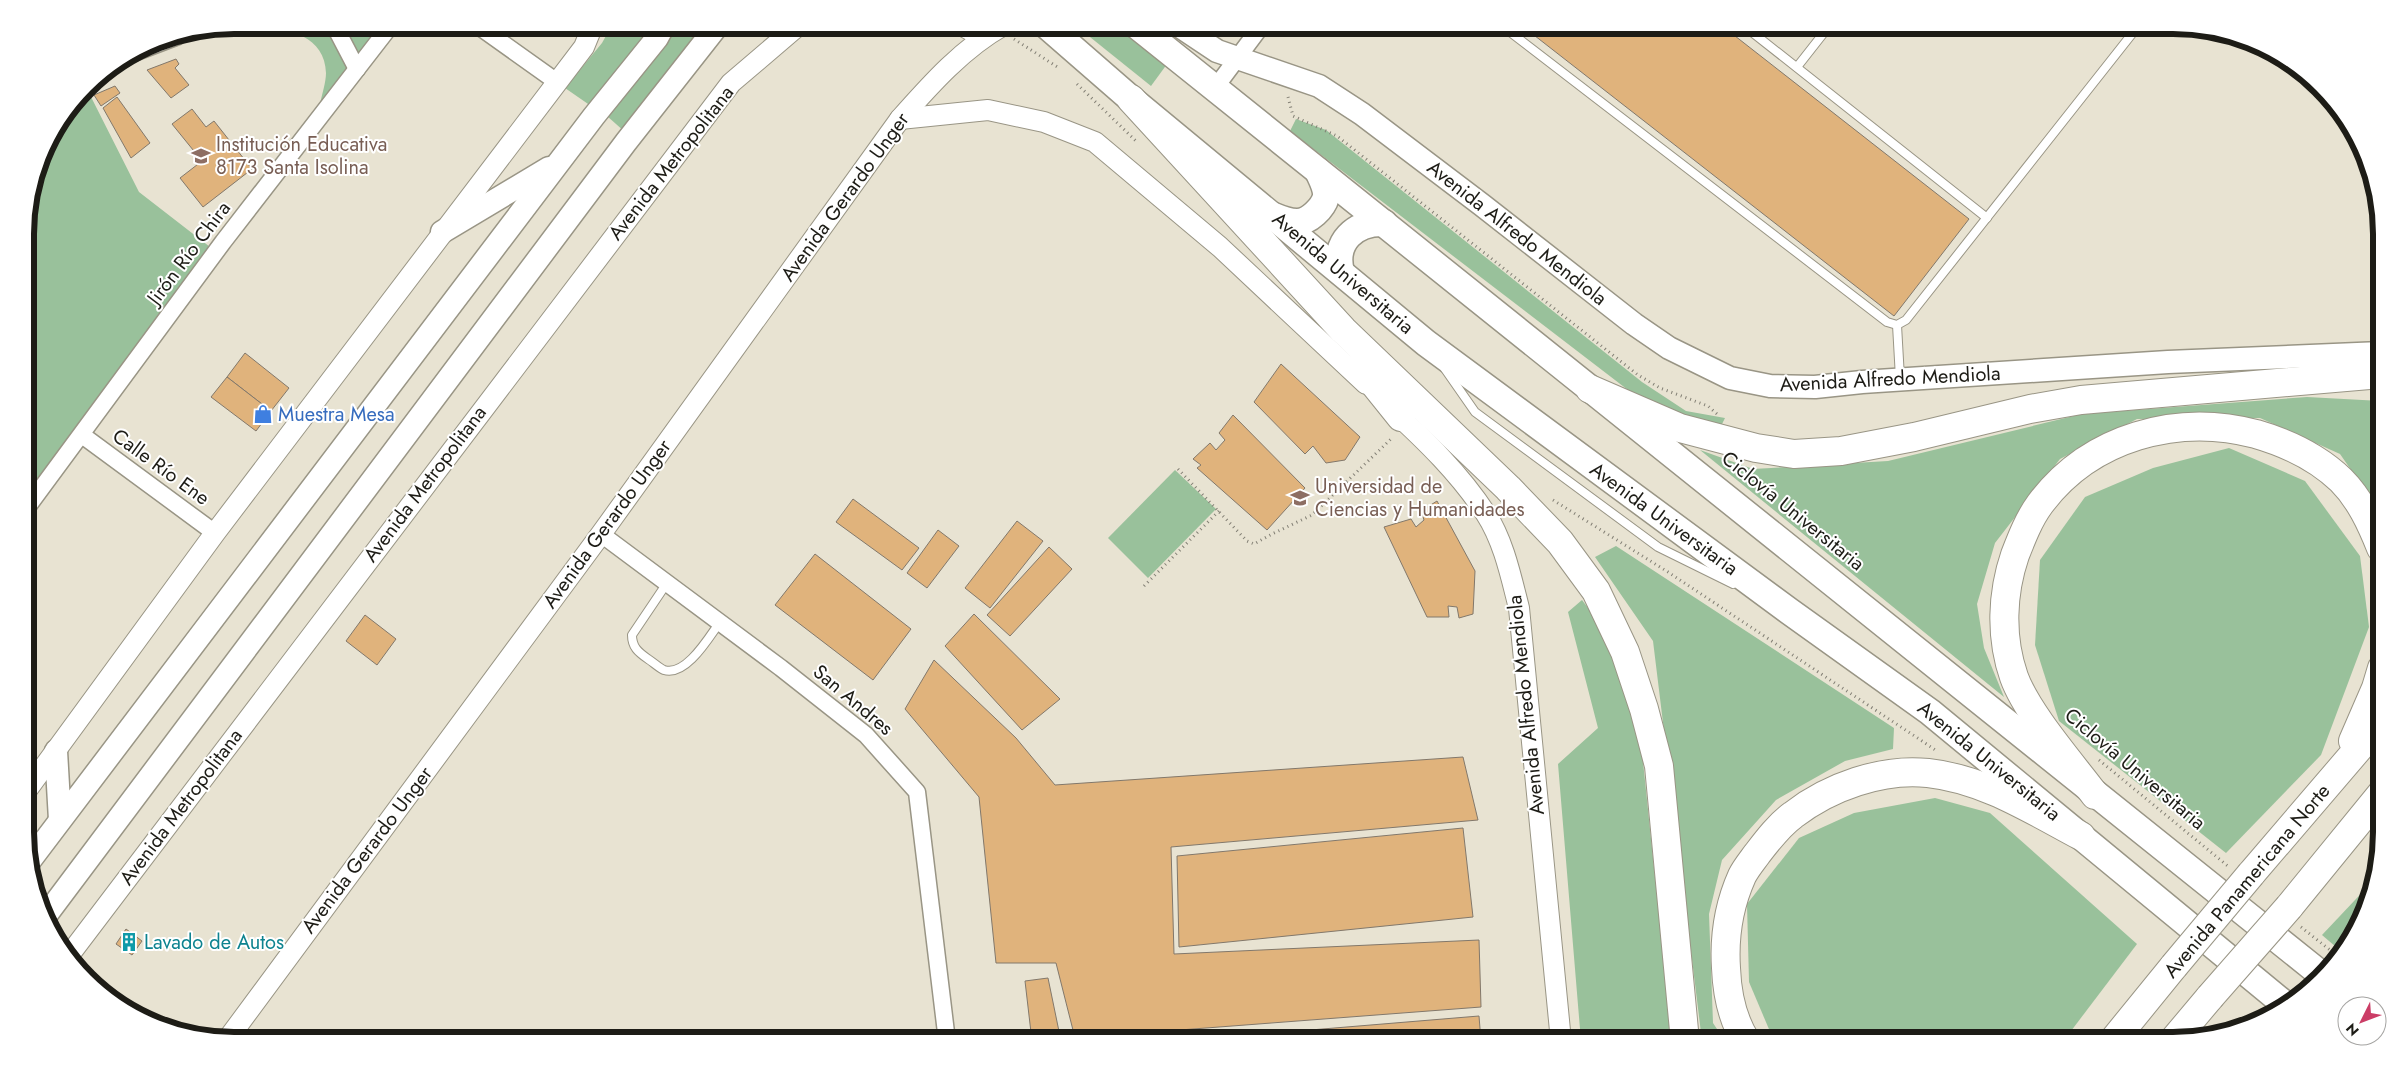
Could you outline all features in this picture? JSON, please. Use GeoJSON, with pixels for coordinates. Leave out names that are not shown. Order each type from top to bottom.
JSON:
{"type":"FeatureCollection","features":[{"type":"Feature","properties":{"kind":"highway"},"geometry":{"type":"LineString","coordinates":[[1131,99],[1343,330],[1560,542],[1596,591],[1625,652],[1644,708],[1659,766],[1684,1032]]}},
{"type":"Feature","properties":{"kind":"highway"},"geometry":{"type":"LineString","coordinates":[[1311,295],[1339,339],[1403,420]]}},
{"type":"Feature","properties":{"kind":"highway"},"geometry":{"type":"LineString","coordinates":[[1590,389],[1680,428],[1756,448],[1794,454],[1841,451],[1914,437],[2030,409],[2081,400],[2373,375]]}},
{"type":"Feature","properties":{"kind":"highway"},"geometry":{"type":"LineString","coordinates":[[2095,794],[2030,706],[2014,678],[2005,640],[2004,605],[2009,572],[2023,534],[2040,504],[2070,471],[2107,447],[2152,430],[2190,425],[2232,428],[2282,442],[2309,456],[2341,480],[2367,514],[2373,529]]}},
{"type":"Feature","properties":{"kind":"highway"},"geometry":{"type":"LineString","coordinates":[[2335,778],[2363,722],[2373,694]]}},
{"type":"Feature","properties":{"kind":"highway","name":"Avenida Panamericana Norte"},"geometry":{"type":"LineString","coordinates":[[2120,1032],[2174,966],[2241,872],[2335,778],[2373,732]]}},
{"type":"Feature","properties":{"kind":"highway"},"geometry":{"type":"LineString","coordinates":[[1743,1032],[1728,994],[1725,952],[1729,912],[1743,875],[1765,844],[1792,815],[1828,793],[1863,780],[1898,774],[1928,773],[1989,787],[2082,836]]}},
{"type":"Feature","properties":{"kind":"highway"},"geometry":{"type":"LineString","coordinates":[[2181,1032],[2210,997],[2294,916],[2340,845],[2373,804]]}},
{"type":"Feature","properties":{"kind":"highway"},"geometry":{"type":"LineString","coordinates":[[2340,845],[2373,819]]}},
{"type":"Feature","properties":{"kind":"main road"},"geometry":{"type":"LineString","coordinates":[[35,854],[558,162],[658,34]]}},
{"type":"Feature","properties":{"kind":"main road"},"geometry":{"type":"LineString","coordinates":[[50,910],[626,142],[711,34]]}},
{"type":"Feature","properties":{"kind":"main road","name":"Avenida Universitaria"},"geometry":{"type":"LineString","coordinates":[[1056,34],[1131,99],[1426,343],[1789,611],[1930,712],[2281,1001]]}},
{"type":"Feature","properties":{"kind":"main road","name":"Avenida Universitaria"},"geometry":{"type":"LineString","coordinates":[[1147,34],[2317,971]]}},
{"type":"Feature","properties":{"kind":"main road"},"geometry":{"type":"LineString","coordinates":[[1166,34],[1174,55]]}},
{"type":"Feature","properties":{"kind":"main road","name":"Avenida Alfredo Mendiola"},"geometry":{"type":"LineString","coordinates":[[1192,34],[1218,51],[1319,86],[1362,114],[1634,324],[1669,348],[1730,378],[1770,386],[1815,387],[1900,379],[2158,363],[2373,353]]}},
{"type":"Feature","properties":{"kind":"main road"},"geometry":{"type":"LineString","coordinates":[[442,232],[558,162]]}},
{"type":"Feature","properties":{"kind":"main road"},"geometry":{"type":"LineString","coordinates":[[1274,216],[1298,222],[1306,220],[1316,212],[1326,196],[1318,171]]}},
{"type":"Feature","properties":{"kind":"main road"},"geometry":{"type":"LineString","coordinates":[[1341,272],[1339,256],[1345,239],[1361,226],[1370,223],[1384,223]]}},
{"type":"Feature","properties":{"kind":"main road"},"geometry":{"type":"LineString","coordinates":[[56,751],[60,820]]}},
{"type":"Feature","properties":{"kind":"street"},"geometry":{"type":"LineString","coordinates":[[339,34],[357,68]]}},
{"type":"Feature","properties":{"kind":"street","name":"Jirón Río Chira"},"geometry":{"type":"LineString","coordinates":[[34,499],[223,242],[385,34]]}},
{"type":"Feature","properties":{"kind":"street"},"geometry":{"type":"LineString","coordinates":[[490,34],[557,82]]}},
{"type":"Feature","properties":{"kind":"street"},"geometry":{"type":"LineString","coordinates":[[34,781],[215,533],[584,47],[589,34]]}},
{"type":"Feature","properties":{"kind":"street","name":"Avenida Metropolitana"},"geometry":{"type":"LineString","coordinates":[[73,951],[730,84],[788,34]]}},
{"type":"Feature","properties":{"kind":"street"},"geometry":{"type":"LineString","coordinates":[[977,34],[982,37]]}},
{"type":"Feature","properties":{"kind":"street","name":"Avenida Gerardo Unger"},"geometry":{"type":"LineString","coordinates":[[233,1032],[601,534],[900,119],[930,85],[988,34]]}},
{"type":"Feature","properties":{"kind":"street"},"geometry":{"type":"LineString","coordinates":[[1215,88],[1255,34]]}},
{"type":"Feature","properties":{"kind":"street","name":"Avenida Alfredo Mendiola"},"geometry":{"type":"LineString","coordinates":[[900,119],[988,110],[1044,122],[1094,142],[1220,247],[1403,420],[1447,464],[1487,515],[1506,558],[1519,608],[1560,1032]]}},
{"type":"Feature","properties":{"kind":"street","name":"Calle Río Ene"},"geometry":{"type":"LineString","coordinates":[[82,435],[215,533]]}},
{"type":"Feature","properties":{"kind":"street","name":"San Andres"},"geometry":{"type":"LineString","coordinates":[[601,534],[720,622],[866,735],[917,792],[945,1032]]}},
{"type":"Feature","properties":{"kind":"lane"},"geometry":{"type":"LineString","coordinates":[[1513,34],[1879,316],[1897,325]]}},
{"type":"Feature","properties":{"kind":"lane"},"geometry":{"type":"LineString","coordinates":[[1755,34],[1987,218]]}},
{"type":"Feature","properties":{"kind":"lane"},"geometry":{"type":"LineString","coordinates":[[1797,67],[1823,34]]}},
{"type":"Feature","properties":{"kind":"lane"},"geometry":{"type":"LineString","coordinates":[[1897,325],[1906,320],[2132,34]]}},
{"type":"Feature","properties":{"kind":"lane"},"geometry":{"type":"LineString","coordinates":[[1897,325],[1900,379]]}},
{"type":"Feature","properties":{"kind":"lane"},"geometry":{"type":"LineString","coordinates":[[667,583],[632,635],[632,643],[639,653],[664,670],[674,671],[684,666],[693,658],[720,622]]}},
{"type":"Feature","properties":{"kind":"path","name":"Ciclovía Universitaria"},"geometry":{"type":"LineString","coordinates":[[1286,76],[1293,116],[1337,136],[1638,375],[1660,388],[1715,410],[1718,419],[1712,436]]}},
{"type":"Feature","properties":{"kind":"path"},"geometry":{"type":"LineString","coordinates":[[1178,469],[1247,541],[1254,544],[1259,543],[1272,534],[1312,515],[1403,420]]}},
{"type":"Feature","properties":{"kind":"path"},"geometry":{"type":"LineString","coordinates":[[1144,586],[1219,511]]}},
{"type":"Feature","properties":{"kind":"path","name":"Ciclovía Universitaria"},"geometry":{"type":"LineString","coordinates":[[2095,757],[2241,872]]}},
{"type":"Feature","properties":{"kind":"path"},"geometry":{"type":"LineString","coordinates":[[2294,916],[2333,952]]}},
{"type":"Feature","properties":{"kind":"green space"},"geometry":{"type":"Polygon","coordinates":[[[296,34],[376,34],[320,104],[326,73],[324,59],[317,48],[308,40],[296,34]]]}},
{"type":"Feature","properties":{"kind":"green space"},"geometry":{"type":"Polygon","coordinates":[[[607,34],[648,34],[591,106],[565,88],[602,43],[607,34]]]}},
{"type":"Feature","properties":{"kind":"green space"},"geometry":{"type":"Polygon","coordinates":[[[669,34],[697,34],[625,132],[607,116],[669,34]]]}},
{"type":"Feature","properties":{"kind":"green space"},"geometry":{"type":"Polygon","coordinates":[[[1086,34],[1139,34],[1170,60],[1151,86],[1086,34]]]}},
{"type":"Feature","properties":{"kind":"green space"},"geometry":{"type":"Polygon","coordinates":[[[90,94],[139,192],[210,247],[34,483],[35,207],[44,169],[54,145],[67,123],[90,94]]]}},
{"type":"Feature","properties":{"kind":"green space"},"geometry":{"type":"Polygon","coordinates":[[[1296,119],[1326,130],[1642,382],[1686,411],[1725,418],[1720,428],[1681,417],[1628,390],[1290,131],[1296,119]]]}},
{"type":"Feature","properties":{"kind":"green space"},"geometry":{"type":"Polygon","coordinates":[[[2307,397],[2373,401],[2373,501],[2340,454],[2260,418],[2137,419],[2060,459],[1995,543],[1977,604],[1984,648],[2004,697],[1700,450],[1753,469],[1888,461],[2082,414],[2307,397]]]}},
{"type":"Feature","properties":{"kind":"green space"},"geometry":{"type":"Polygon","coordinates":[[[2229,448],[2305,481],[2360,556],[2369,627],[2321,755],[2226,853],[2059,721],[2035,645],[2040,560],[2085,497],[2153,468],[2229,448]]]}},
{"type":"Feature","properties":{"kind":"green space"},"geometry":{"type":"Polygon","coordinates":[[[1175,470],[1216,509],[1148,578],[1108,538],[1175,470]]]}},
{"type":"Feature","properties":{"kind":"green space"},"geometry":{"type":"Polygon","coordinates":[[[1616,546],[1894,728],[1893,749],[1845,761],[1776,800],[1722,860],[1709,914],[1713,1023],[1719,1032],[1701,1032],[1653,641],[1595,557],[1616,546]]]}},
{"type":"Feature","properties":{"kind":"green space"},"geometry":{"type":"Polygon","coordinates":[[[1582,600],[1603,628],[1620,674],[1642,752],[1671,1032],[1580,1032],[1558,764],[1598,728],[1568,612],[1582,600]]]}},
{"type":"Feature","properties":{"kind":"green space"},"geometry":{"type":"Polygon","coordinates":[[[1935,798],[1990,813],[2137,944],[2070,1032],[1770,1032],[1749,982],[1747,904],[1799,838],[1854,813],[1935,798]]]}},
{"type":"Feature","properties":{"kind":"green space"},"geometry":{"type":"Polygon","coordinates":[[[2365,890],[2353,921],[2337,948],[2322,935],[2365,890]]]}},
{"type":"Feature","properties":{"kind":"building"},"geometry":{"type":"Polygon","coordinates":[[[1533,34],[1733,34],[1969,219],[1894,316],[1533,34]]]}},
{"type":"Feature","properties":{"kind":"building"},"geometry":{"type":"Polygon","coordinates":[[[176,59],[179,64],[175,68],[189,85],[171,98],[147,70],[176,59]]]}},
{"type":"Feature","properties":{"kind":"building"},"geometry":{"type":"Polygon","coordinates":[[[115,86],[120,93],[101,106],[94,95],[115,86]]]}},
{"type":"Feature","properties":{"kind":"building"},"geometry":{"type":"Polygon","coordinates":[[[117,97],[150,143],[131,158],[103,108],[117,97]]]}},
{"type":"Feature","properties":{"kind":"building"},"geometry":{"type":"Polygon","coordinates":[[[192,109],[206,127],[214,121],[252,169],[203,207],[180,178],[202,161],[172,124],[192,109]]]}},
{"type":"Feature","properties":{"kind":"building"},"geometry":{"type":"Polygon","coordinates":[[[245,353],[289,388],[271,411],[227,377],[245,353]]]}},
{"type":"Feature","properties":{"kind":"building"},"geometry":{"type":"Polygon","coordinates":[[[1281,364],[1360,437],[1345,460],[1326,463],[1313,446],[1305,454],[1254,402],[1281,364]]]}},
{"type":"Feature","properties":{"kind":"building"},"geometry":{"type":"Polygon","coordinates":[[[227,377],[271,411],[256,431],[211,397],[227,377]]]}},
{"type":"Feature","properties":{"kind":"building"},"geometry":{"type":"Polygon","coordinates":[[[1233,415],[1305,488],[1267,530],[1197,468],[1201,465],[1193,459],[1210,443],[1216,450],[1225,440],[1219,433],[1233,415]]]}},
{"type":"Feature","properties":{"kind":"building"},"geometry":{"type":"Polygon","coordinates":[[[853,499],[919,548],[902,570],[836,522],[853,499]]]}},
{"type":"Feature","properties":{"kind":"building"},"geometry":{"type":"Polygon","coordinates":[[[1437,501],[1475,571],[1473,614],[1459,618],[1457,607],[1448,606],[1449,617],[1427,617],[1384,527],[1411,519],[1416,527],[1424,520],[1421,511],[1437,501]]]}},
{"type":"Feature","properties":{"kind":"building"},"geometry":{"type":"Polygon","coordinates":[[[1017,521],[1043,541],[990,608],[965,588],[1017,521]]]}},
{"type":"Feature","properties":{"kind":"building"},"geometry":{"type":"Polygon","coordinates":[[[938,530],[959,546],[927,588],[907,573],[938,530]]]}},
{"type":"Feature","properties":{"kind":"building"},"geometry":{"type":"Polygon","coordinates":[[[1049,547],[1072,569],[1010,636],[987,615],[1049,547]]]}},
{"type":"Feature","properties":{"kind":"building"},"geometry":{"type":"Polygon","coordinates":[[[815,554],[911,629],[873,680],[775,605],[815,554]]]}},
{"type":"Feature","properties":{"kind":"building"},"geometry":{"type":"Polygon","coordinates":[[[974,614],[1060,699],[1022,730],[945,646],[974,614]]]}},
{"type":"Feature","properties":{"kind":"building"},"geometry":{"type":"Polygon","coordinates":[[[365,615],[396,639],[377,665],[346,641],[365,615]]]}},
{"type":"Feature","properties":{"kind":"building"},"geometry":{"type":"Polygon","coordinates":[[[934,660],[1016,738],[1055,785],[1463,757],[1478,820],[1171,847],[1174,954],[1479,940],[1481,1007],[1154,1032],[1073,1032],[1056,963],[996,963],[979,797],[905,709],[934,660]]]}},
{"type":"Feature","properties":{"kind":"building"},"geometry":{"type":"Polygon","coordinates":[[[1463,828],[1473,917],[1179,947],[1177,856],[1463,828]]]}},
{"type":"Feature","properties":{"kind":"building","name":"Lavado de Autos"},"geometry":{"type":"Polygon","coordinates":[[[126,929],[142,941],[132,955],[116,944],[126,929]]]}},
{"type":"Feature","properties":{"kind":"building"},"geometry":{"type":"Polygon","coordinates":[[[1048,978],[1059,1032],[1031,1032],[1025,981],[1048,978]]]}},
{"type":"Feature","properties":{"kind":"building"},"geometry":{"type":"Polygon","coordinates":[[[1479,1016],[1480,1032],[1286,1032],[1479,1016]]]}},
{"type":"Feature","properties":{"kind":"place","name":"Institución Educativa 8173 Santa Isolina"},"geometry":{"type":"Point","coordinates":[201,156]}},
{"type":"Feature","properties":{"kind":"place","name":"Muestra Mesa"},"geometry":{"type":"Point","coordinates":[263,414]}},
{"type":"Feature","properties":{"kind":"place","name":"Universidad de Ciencias y Humanidades"},"geometry":{"type":"Point","coordinates":[1300,498]}},
{"type":"Feature","properties":{"kind":"place","name":"Lavado de Autos"},"geometry":{"type":"Point","coordinates":[129,942]}}]}
